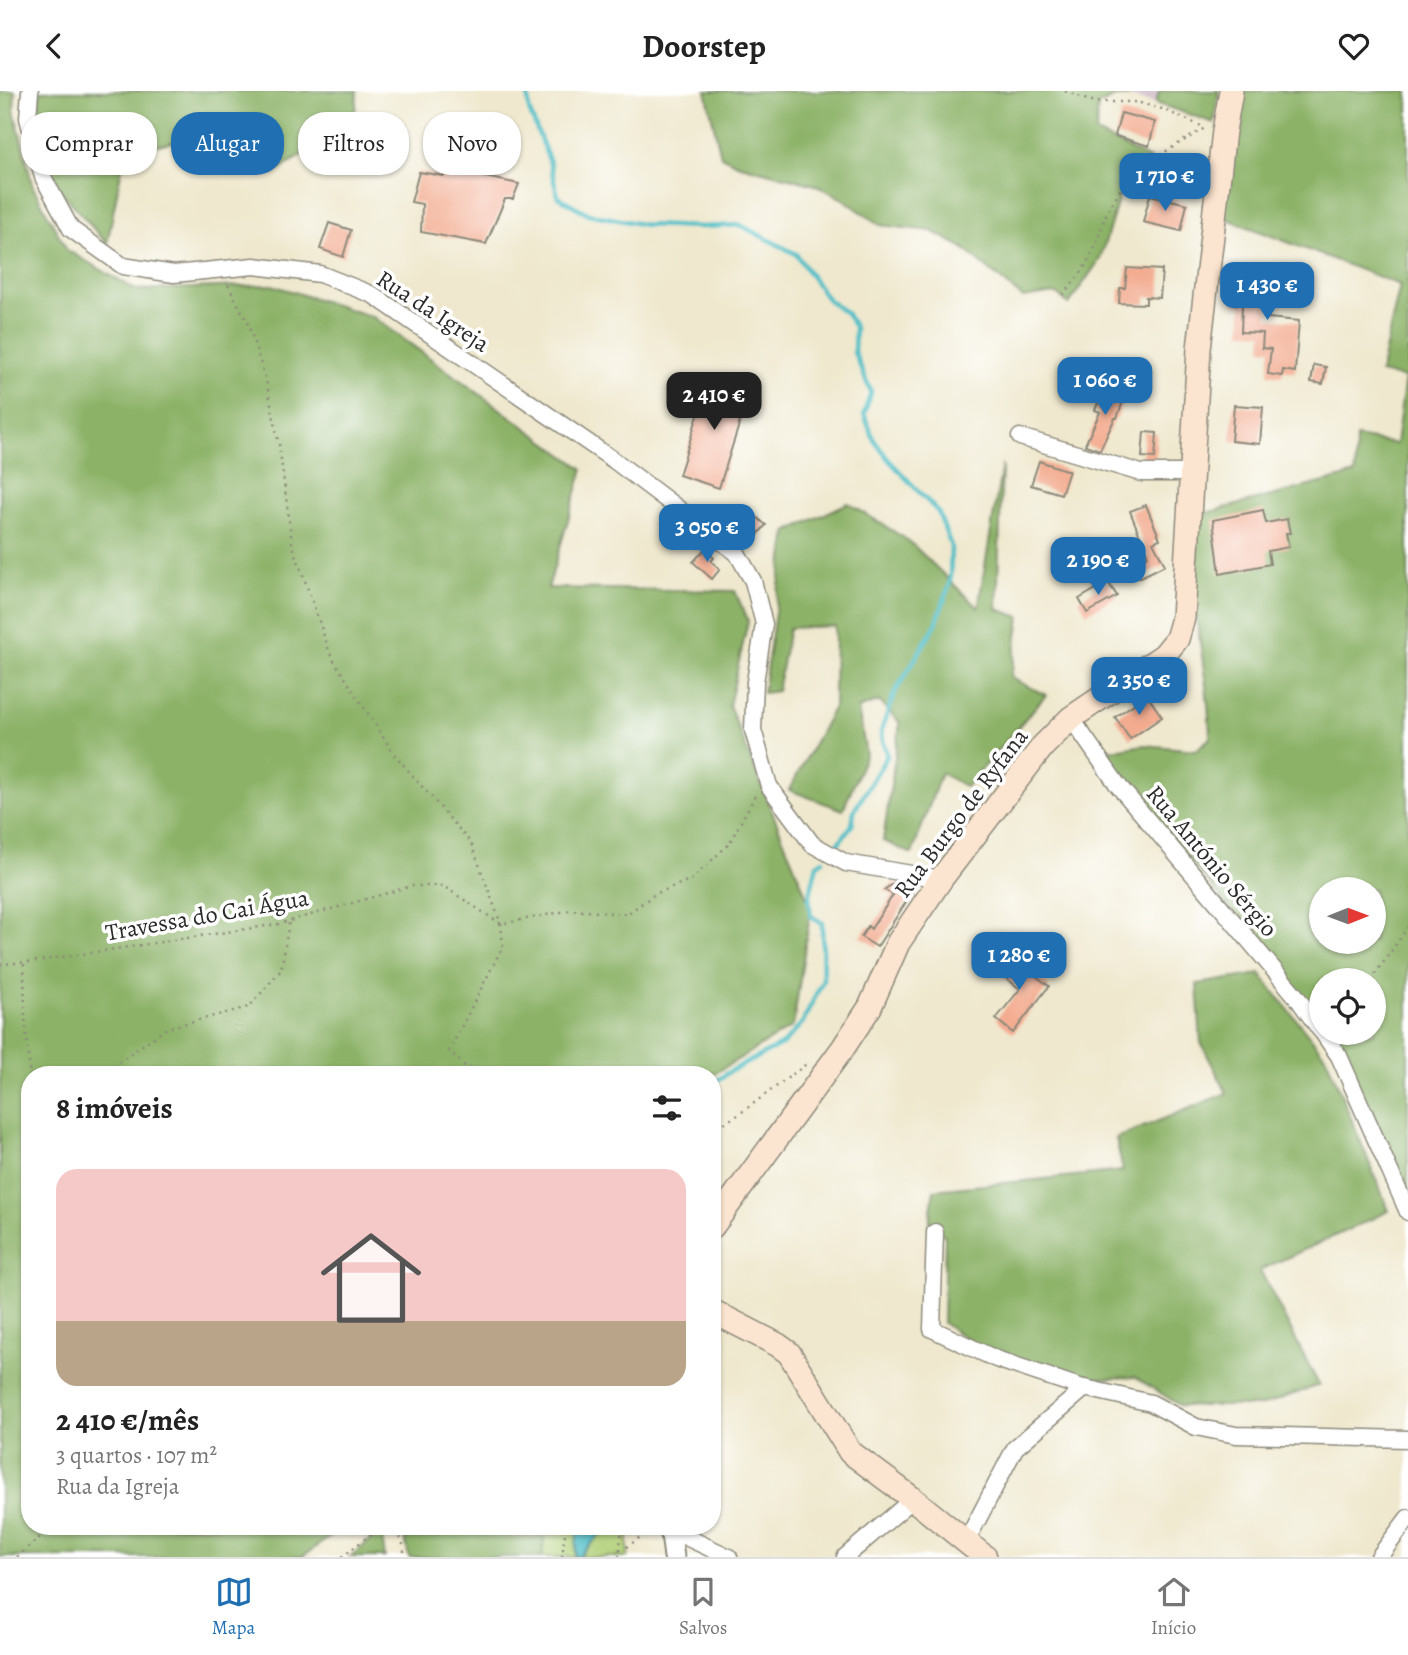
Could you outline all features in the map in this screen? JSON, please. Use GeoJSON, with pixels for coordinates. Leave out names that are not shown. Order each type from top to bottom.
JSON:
{"type":"FeatureCollection","features":[{"type":"Feature","properties":{"kind":"main road","name":"Rua Burgo de Ryfana"},"geometry":{"type":"LineString","coordinates":[[721,1215],[870,1007],[898,943],[941,879],[1043,746],[1071,718],[1164,655],[1177,639],[1183,618],[1215,129],[1231,91]]}},
{"type":"Feature","properties":{"kind":"main road"},"geometry":{"type":"LineString","coordinates":[[721,1316],[789,1353],[850,1452],[985,1557]]}},
{"type":"Feature","properties":{"kind":"street","name":"Rua da Igreja"},"geometry":{"type":"LineString","coordinates":[[30,91],[28,118],[43,177],[71,229],[123,266],[174,274],[254,266],[320,274],[373,295],[615,461],[737,553],[753,582],[764,624],[755,682],[753,730],[770,787],[812,844],[846,863],[941,879]]}},
{"type":"Feature","properties":{"kind":"street"},"geometry":{"type":"LineString","coordinates":[[1020,437],[1141,473],[1191,473]]}},
{"type":"Feature","properties":{"kind":"street","name":"Rua António Sérgio"},"geometry":{"type":"LineString","coordinates":[[1071,718],[1117,784],[1309,1014]]}},
{"type":"Feature","properties":{"kind":"street","name":"Rua António Sérgio"},"geometry":{"type":"LineString","coordinates":[[1331,1045],[1339,1056],[1408,1212]]}},
{"type":"Feature","properties":{"kind":"street"},"geometry":{"type":"LineString","coordinates":[[935,1232],[932,1329],[996,1359],[1086,1389],[1151,1403],[1196,1427],[1236,1435],[1408,1439]]}},
{"type":"Feature","properties":{"kind":"street"},"geometry":{"type":"LineString","coordinates":[[966,1542],[1015,1448],[1086,1389]]}},
{"type":"Feature","properties":{"kind":"street"},"geometry":{"type":"LineString","coordinates":[[845,1557],[913,1499]]}},
{"type":"Feature","properties":{"kind":"street"},"geometry":{"type":"LineString","coordinates":[[1379,1557],[1408,1517]]}},
{"type":"Feature","properties":{"kind":"street"},"geometry":{"type":"LineString","coordinates":[[667,1535],[674,1557]]}},
{"type":"Feature","properties":{"kind":"street"},"geometry":{"type":"LineString","coordinates":[[682,1535],[729,1557]]}},
{"type":"Feature","properties":{"kind":"path"},"geometry":{"type":"LineString","coordinates":[[1065,91],[1098,102],[1136,102],[1215,129]]}},
{"type":"Feature","properties":{"kind":"path"},"geometry":{"type":"LineString","coordinates":[[1063,295],[1082,272],[1093,252],[1107,212],[1131,172],[1215,129]]}},
{"type":"Feature","properties":{"kind":"path"},"geometry":{"type":"LineString","coordinates":[[220,269],[248,323],[267,384],[279,444],[292,543],[331,656],[394,754],[471,843],[501,924],[503,946],[449,1051],[465,1066]]}},
{"type":"Feature","properties":{"kind":"path"},"geometry":{"type":"LineString","coordinates":[[501,924],[571,909],[627,914],[655,894],[692,879],[729,844],[756,795],[770,787]]}},
{"type":"Feature","properties":{"kind":"path","name":"Travessa do Cai Água"},"geometry":{"type":"LineString","coordinates":[[0,964],[289,922],[412,887],[443,886],[501,924]]}},
{"type":"Feature","properties":{"kind":"path"},"geometry":{"type":"LineString","coordinates":[[113,1066],[167,1028],[249,1007],[281,970],[289,922]]}},
{"type":"Feature","properties":{"kind":"path"},"geometry":{"type":"LineString","coordinates":[[1379,968],[1408,927]]}},
{"type":"Feature","properties":{"kind":"path"},"geometry":{"type":"LineString","coordinates":[[24,962],[29,1066]]}},
{"type":"Feature","properties":{"kind":"path"},"geometry":{"type":"LineString","coordinates":[[721,1125],[810,1061]]}},
{"type":"Feature","properties":{"kind":"path"},"geometry":{"type":"LineString","coordinates":[[17,1557],[43,1535]]}},
{"type":"Feature","properties":{"kind":"path"},"geometry":{"type":"LineString","coordinates":[[342,1557],[370,1535]]}},
{"type":"Feature","properties":{"kind":"path"},"geometry":{"type":"LineString","coordinates":[[396,1535],[402,1539],[405,1557]]}},
{"type":"Feature","properties":{"kind":"path"},"geometry":{"type":"LineString","coordinates":[[562,1557],[565,1535]]}},
{"type":"Feature","properties":{"kind":"path"},"geometry":{"type":"LineString","coordinates":[[619,1557],[621,1535]]}},
{"type":"Feature","properties":{"kind":"path"},"geometry":{"type":"LineString","coordinates":[[620,1550],[649,1535]]}},
{"type":"Feature","properties":{"kind":"shaded area"},"geometry":{"type":"Polygon","coordinates":[[[1126,91],[1159,91],[1156,103],[1132,98],[1126,91]]]}},
{"type":"Feature","properties":{"kind":"green space"},"geometry":{"type":"Polygon","coordinates":[[[0,91],[15,91],[14,110],[21,138],[21,175],[30,175],[33,187],[67,250],[136,290],[272,285],[373,317],[583,469],[548,588],[735,591],[748,621],[729,706],[811,907],[793,1026],[721,1070],[721,1066],[21,1066],[21,1535],[333,1535],[302,1557],[0,1557],[0,91]]]}},
{"type":"Feature","properties":{"kind":"green space"},"geometry":{"type":"Polygon","coordinates":[[[40,91],[357,91],[354,112],[298,112],[298,157],[284,167],[284,112],[171,112],[171,142],[157,145],[157,112],[39,112],[40,91]]]}},
{"type":"Feature","properties":{"kind":"green space"},"geometry":{"type":"Polygon","coordinates":[[[706,91],[1126,91],[1129,96],[1115,97],[1098,105],[1096,133],[1150,159],[1135,174],[1119,197],[1100,259],[1069,304],[1055,293],[1023,298],[962,247],[932,231],[880,225],[819,186],[737,164],[721,156],[706,91]]]}},
{"type":"Feature","properties":{"kind":"green space"},"geometry":{"type":"Polygon","coordinates":[[[1159,91],[1219,91],[1214,123],[1156,103],[1159,91]]]}},
{"type":"Feature","properties":{"kind":"green space"},"geometry":{"type":"Polygon","coordinates":[[[1237,91],[1408,91],[1408,1192],[1400,1196],[1337,1045],[1386,1045],[1386,968],[1309,968],[1309,1004],[1101,752],[1144,745],[1196,750],[1210,738],[1194,597],[1198,515],[1355,474],[1356,437],[1396,444],[1405,378],[1380,373],[1400,285],[1222,217],[1237,91]]]}},
{"type":"Feature","properties":{"kind":"green space"},"geometry":{"type":"Polygon","coordinates":[[[51,175],[120,175],[107,244],[53,182],[51,175]]]}},
{"type":"Feature","properties":{"kind":"green space"},"geometry":{"type":"Polygon","coordinates":[[[1002,465],[997,609],[1020,617],[1011,678],[1046,695],[966,787],[941,773],[912,854],[883,841],[900,723],[879,701],[858,709],[866,754],[843,810],[789,790],[834,707],[835,626],[789,628],[777,691],[763,693],[787,532],[848,503],[909,541],[978,608],[1002,465]]]}},
{"type":"Feature","properties":{"kind":"green space"},"geometry":{"type":"Polygon","coordinates":[[[1260,974],[1309,1036],[1309,1045],[1316,1045],[1326,1057],[1389,1211],[1260,1270],[1319,1385],[1261,1406],[1181,1406],[1135,1377],[1081,1379],[1028,1365],[975,1344],[943,1323],[945,1236],[929,1225],[934,1190],[1123,1171],[1116,1138],[1227,1093],[1201,1043],[1197,984],[1260,974]]]}},
{"type":"Feature","properties":{"kind":"green space"},"geometry":{"type":"Polygon","coordinates":[[[376,1535],[382,1535],[385,1557],[350,1557],[376,1535]]]}},
{"type":"Feature","properties":{"kind":"green space"},"geometry":{"type":"Polygon","coordinates":[[[404,1535],[544,1535],[542,1557],[409,1557],[404,1535]]]}},
{"type":"Feature","properties":{"kind":"green space"},"geometry":{"type":"Polygon","coordinates":[[[544,1535],[628,1535],[628,1557],[542,1557],[544,1535]]]}},
{"type":"Feature","properties":{"kind":"water"},"geometry":{"type":"Polygon","coordinates":[[[577,1535],[599,1535],[579,1557],[575,1557],[577,1535]]]}},
{"type":"Feature","properties":{"kind":"building"},"geometry":{"type":"Polygon","coordinates":[[[1121,113],[1155,122],[1149,146],[1115,136],[1121,113]]]}},
{"type":"Feature","properties":{"kind":"building"},"geometry":{"type":"Polygon","coordinates":[[[419,172],[423,175],[475,175],[519,184],[513,199],[505,199],[486,244],[421,232],[422,204],[411,202],[419,172]]]}},
{"type":"Feature","properties":{"kind":"building"},"geometry":{"type":"Polygon","coordinates":[[[1150,195],[1187,204],[1181,231],[1143,222],[1150,195]]]}},
{"type":"Feature","properties":{"kind":"building"},"geometry":{"type":"Polygon","coordinates":[[[329,223],[351,230],[343,257],[320,249],[329,223]]]}},
{"type":"Feature","properties":{"kind":"building"},"geometry":{"type":"Polygon","coordinates":[[[1127,268],[1162,270],[1160,298],[1146,297],[1146,304],[1119,303],[1120,288],[1125,288],[1127,268]]]}},
{"type":"Feature","properties":{"kind":"building"},"geometry":{"type":"Polygon","coordinates":[[[1241,271],[1266,272],[1265,285],[1270,285],[1268,318],[1299,321],[1295,372],[1283,370],[1282,376],[1268,374],[1271,349],[1262,348],[1263,333],[1241,332],[1242,305],[1234,304],[1235,281],[1240,282],[1241,271]]]}},
{"type":"Feature","properties":{"kind":"building"},"geometry":{"type":"Polygon","coordinates":[[[1314,365],[1326,367],[1323,384],[1311,382],[1314,365]]]}},
{"type":"Feature","properties":{"kind":"building"},"geometry":{"type":"Polygon","coordinates":[[[710,377],[750,390],[719,488],[679,475],[710,377]]]}},
{"type":"Feature","properties":{"kind":"building"},"geometry":{"type":"Polygon","coordinates":[[[1104,388],[1125,396],[1100,450],[1085,445],[1100,412],[1095,410],[1104,388]]]}},
{"type":"Feature","properties":{"kind":"building"},"geometry":{"type":"Polygon","coordinates":[[[1234,405],[1263,407],[1260,444],[1231,441],[1234,405]]]}},
{"type":"Feature","properties":{"kind":"building"},"geometry":{"type":"Polygon","coordinates":[[[1144,432],[1157,433],[1155,458],[1142,457],[1144,432]]]}},
{"type":"Feature","properties":{"kind":"building"},"geometry":{"type":"Polygon","coordinates":[[[1039,461],[1069,471],[1061,494],[1031,485],[1039,461]]]}},
{"type":"Feature","properties":{"kind":"building"},"geometry":{"type":"Polygon","coordinates":[[[1146,505],[1160,539],[1153,542],[1165,565],[1139,578],[1132,564],[1148,556],[1130,511],[1146,505]]]}},
{"type":"Feature","properties":{"kind":"building"},"geometry":{"type":"Polygon","coordinates":[[[744,506],[766,525],[751,543],[729,524],[744,506]]]}},
{"type":"Feature","properties":{"kind":"building"},"geometry":{"type":"Polygon","coordinates":[[[1263,510],[1266,523],[1287,519],[1289,547],[1268,551],[1270,564],[1220,574],[1213,520],[1263,510]]]}},
{"type":"Feature","properties":{"kind":"building"},"geometry":{"type":"Polygon","coordinates":[[[705,549],[714,558],[711,561],[720,569],[712,579],[693,562],[705,549]]]}},
{"type":"Feature","properties":{"kind":"building"},"geometry":{"type":"Polygon","coordinates":[[[1108,582],[1117,596],[1087,613],[1079,599],[1108,582]]]}},
{"type":"Feature","properties":{"kind":"building"},"geometry":{"type":"Polygon","coordinates":[[[1147,695],[1162,717],[1130,739],[1115,717],[1147,695]]]}},
{"type":"Feature","properties":{"kind":"building"},"geometry":{"type":"Polygon","coordinates":[[[895,882],[915,888],[877,947],[861,937],[868,926],[871,929],[893,895],[884,890],[895,882]]]}},
{"type":"Feature","properties":{"kind":"building"},"geometry":{"type":"Polygon","coordinates":[[[1006,953],[1049,986],[1013,1033],[996,1019],[1020,989],[994,969],[1006,953]]]}},
{"type":"Feature","properties":{"kind":"waterway"},"geometry":{"type":"LineString","coordinates":[[528,91],[529,110],[549,160],[558,197],[589,214],[646,225],[740,225],[796,254],[828,300],[846,313],[855,328],[854,352],[871,392],[864,414],[874,440],[888,459],[938,512],[951,546],[950,583],[936,624],[894,694],[881,732],[887,756],[854,811],[852,825],[834,849]]}},
{"type":"Feature","properties":{"kind":"waterway"},"geometry":{"type":"LineString","coordinates":[[721,1078],[783,1044],[803,1022],[823,980],[822,923],[811,916],[809,898],[817,864],[823,860]]}}]}
